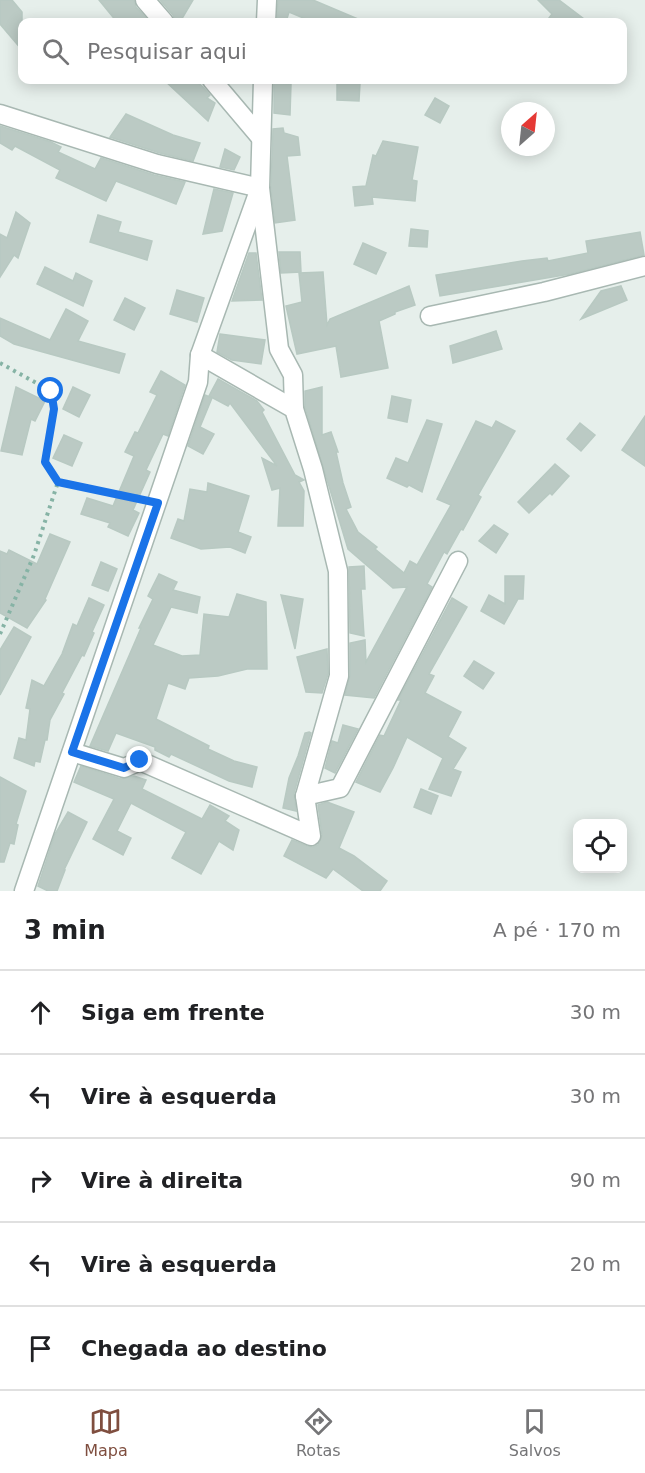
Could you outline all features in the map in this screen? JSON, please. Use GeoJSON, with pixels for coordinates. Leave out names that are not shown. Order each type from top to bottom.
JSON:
{"type":"FeatureCollection","features":[{"type":"Feature","properties":{"kind":"street"},"geometry":{"type":"LineString","coordinates":[[145,0],[161,18]]}},
{"type":"Feature","properties":{"kind":"street"},"geometry":{"type":"LineString","coordinates":[[266,18],[267,0]]}},
{"type":"Feature","properties":{"kind":"street"},"geometry":{"type":"LineString","coordinates":[[215,84],[261,138]]}},
{"type":"Feature","properties":{"kind":"street"},"geometry":{"type":"LineString","coordinates":[[72,752],[124,768],[140,760],[311,836],[305,796],[339,676],[338,571],[313,469],[294,409],[292,375],[279,349],[260,188],[263,84]]}},
{"type":"Feature","properties":{"kind":"street"},"geometry":{"type":"LineString","coordinates":[[0,114],[157,164],[260,188]]}},
{"type":"Feature","properties":{"kind":"street"},"geometry":{"type":"LineString","coordinates":[[24,891],[198,382],[200,355],[260,188]]}},
{"type":"Feature","properties":{"kind":"street"},"geometry":{"type":"LineString","coordinates":[[430,316],[544,292],[645,267]]}},
{"type":"Feature","properties":{"kind":"street"},"geometry":{"type":"LineString","coordinates":[[200,355],[294,409]]}},
{"type":"Feature","properties":{"kind":"street"},"geometry":{"type":"LineString","coordinates":[[305,796],[340,788],[458,561]]}},
{"type":"Feature","properties":{"kind":"path"},"geometry":{"type":"LineString","coordinates":[[0,363],[51,391],[54,409],[45,462],[58,482],[158,503]]}},
{"type":"Feature","properties":{"kind":"path"},"geometry":{"type":"LineString","coordinates":[[0,634],[34,555],[58,482]]}},
{"type":"Feature","properties":{"kind":"building"},"geometry":{"type":"Polygon","coordinates":[[[0,0],[12,0],[22,12],[22,18],[18,18],[18,45],[0,24],[0,0]]]}},
{"type":"Feature","properties":{"kind":"building"},"geometry":{"type":"Polygon","coordinates":[[[99,0],[134,0],[136,7],[146,18],[114,18],[99,0]]]}},
{"type":"Feature","properties":{"kind":"building"},"geometry":{"type":"Polygon","coordinates":[[[160,0],[193,0],[182,18],[174,18],[160,0]]]}},
{"type":"Feature","properties":{"kind":"building"},"geometry":{"type":"Polygon","coordinates":[[[278,0],[313,0],[356,18],[303,18],[289,12],[287,18],[277,18],[278,0]]]}},
{"type":"Feature","properties":{"kind":"building"},"geometry":{"type":"Polygon","coordinates":[[[538,0],[559,0],[583,18],[549,18],[552,14],[538,0]]]}},
{"type":"Feature","properties":{"kind":"building"},"geometry":{"type":"Polygon","coordinates":[[[168,84],[200,84],[203,87],[210,95],[207,98],[215,103],[208,121],[168,84]]]}},
{"type":"Feature","properties":{"kind":"building"},"geometry":{"type":"Polygon","coordinates":[[[274,84],[291,84],[290,115],[274,113],[274,84]]]}},
{"type":"Feature","properties":{"kind":"building"},"geometry":{"type":"Polygon","coordinates":[[[337,84],[360,84],[359,101],[337,100],[337,84]]]}},
{"type":"Feature","properties":{"kind":"building"},"geometry":{"type":"Polygon","coordinates":[[[435,98],[449,106],[440,123],[425,115],[435,98]]]}},
{"type":"Feature","properties":{"kind":"building"},"geometry":{"type":"Polygon","coordinates":[[[126,114],[173,135],[200,143],[193,161],[110,137],[126,114]]]}},
{"type":"Feature","properties":{"kind":"building"},"geometry":{"type":"Polygon","coordinates":[[[0,126],[51,142],[61,147],[58,152],[95,169],[101,158],[185,182],[176,204],[116,181],[106,201],[56,178],[60,170],[15,146],[12,150],[0,143],[0,126]]]}},
{"type":"Feature","properties":{"kind":"building"},"geometry":{"type":"Polygon","coordinates":[[[283,128],[284,133],[298,137],[300,155],[287,156],[295,220],[275,223],[271,188],[273,129],[283,128]]]}},
{"type":"Feature","properties":{"kind":"building"},"geometry":{"type":"Polygon","coordinates":[[[383,141],[418,147],[412,180],[417,181],[415,201],[372,197],[373,204],[355,206],[353,187],[366,186],[373,155],[376,156],[383,141]]]}},
{"type":"Feature","properties":{"kind":"building"},"geometry":{"type":"Polygon","coordinates":[[[225,149],[240,157],[234,170],[220,167],[225,149]]]}},
{"type":"Feature","properties":{"kind":"building"},"geometry":{"type":"Polygon","coordinates":[[[214,189],[233,193],[222,231],[203,234],[214,189]]]}},
{"type":"Feature","properties":{"kind":"building"},"geometry":{"type":"Polygon","coordinates":[[[16,212],[30,223],[18,258],[14,255],[0,277],[0,234],[7,238],[16,212]]]}},
{"type":"Feature","properties":{"kind":"building"},"geometry":{"type":"Polygon","coordinates":[[[98,215],[121,222],[118,232],[152,241],[147,260],[90,242],[98,215]]]}},
{"type":"Feature","properties":{"kind":"building"},"geometry":{"type":"Polygon","coordinates":[[[411,229],[428,231],[427,247],[409,246],[411,229]]]}},
{"type":"Feature","properties":{"kind":"building"},"geometry":{"type":"Polygon","coordinates":[[[640,232],[644,255],[570,274],[440,296],[436,275],[522,261],[547,258],[548,261],[588,253],[586,241],[640,232]]]}},
{"type":"Feature","properties":{"kind":"building"},"geometry":{"type":"Polygon","coordinates":[[[363,243],[386,253],[376,274],[354,264],[363,243]]]}},
{"type":"Feature","properties":{"kind":"building"},"geometry":{"type":"Polygon","coordinates":[[[279,252],[300,252],[301,272],[281,273],[279,252]]]}},
{"type":"Feature","properties":{"kind":"building"},"geometry":{"type":"Polygon","coordinates":[[[249,253],[256,253],[262,300],[232,301],[249,253]]]}},
{"type":"Feature","properties":{"kind":"building"},"geometry":{"type":"Polygon","coordinates":[[[45,267],[73,281],[76,273],[92,281],[83,306],[37,284],[45,267]]]}},
{"type":"Feature","properties":{"kind":"building"},"geometry":{"type":"Polygon","coordinates":[[[323,272],[327,325],[330,319],[409,286],[415,305],[379,321],[388,368],[341,377],[336,346],[297,354],[286,306],[302,302],[299,273],[323,272]]]}},
{"type":"Feature","properties":{"kind":"building"},"geometry":{"type":"Polygon","coordinates":[[[621,286],[627,300],[581,319],[601,291],[621,286]]]}},
{"type":"Feature","properties":{"kind":"building"},"geometry":{"type":"Polygon","coordinates":[[[177,290],[204,298],[197,322],[170,314],[177,290]]]}},
{"type":"Feature","properties":{"kind":"building"},"geometry":{"type":"Polygon","coordinates":[[[125,298],[145,308],[134,330],[114,320],[125,298]]]}},
{"type":"Feature","properties":{"kind":"building"},"geometry":{"type":"Polygon","coordinates":[[[66,309],[88,321],[78,341],[125,354],[119,373],[14,344],[0,336],[0,318],[50,340],[66,309]]]}},
{"type":"Feature","properties":{"kind":"building"},"geometry":{"type":"Polygon","coordinates":[[[496,331],[502,349],[453,363],[450,346],[496,331]]]}},
{"type":"Feature","properties":{"kind":"building"},"geometry":{"type":"Polygon","coordinates":[[[220,334],[265,340],[261,364],[232,360],[217,352],[220,334]]]}},
{"type":"Feature","properties":{"kind":"building"},"geometry":{"type":"Polygon","coordinates":[[[161,371],[185,385],[168,436],[163,434],[146,470],[150,472],[133,510],[139,513],[128,536],[108,527],[110,523],[81,514],[87,498],[113,506],[134,456],[125,452],[135,432],[138,433],[157,395],[150,392],[161,371]]]}},
{"type":"Feature","properties":{"kind":"building"},"geometry":{"type":"Polygon","coordinates":[[[218,379],[257,401],[264,410],[262,412],[295,475],[304,480],[299,482],[304,491],[303,526],[278,526],[280,488],[272,490],[262,458],[277,466],[230,403],[228,406],[209,396],[218,379]]]}},
{"type":"Feature","properties":{"kind":"building"},"geometry":{"type":"Polygon","coordinates":[[[16,387],[45,401],[35,421],[31,419],[22,455],[1,451],[16,387]]]}},
{"type":"Feature","properties":{"kind":"building"},"geometry":{"type":"Polygon","coordinates":[[[73,387],[90,395],[79,417],[63,409],[73,387]]]}},
{"type":"Feature","properties":{"kind":"building"},"geometry":{"type":"Polygon","coordinates":[[[322,387],[322,435],[331,432],[338,452],[336,452],[343,483],[351,507],[346,509],[358,532],[404,573],[410,561],[417,565],[451,505],[437,499],[476,421],[492,428],[496,421],[515,431],[478,495],[481,497],[463,530],[461,529],[447,554],[444,552],[427,584],[432,587],[374,698],[345,695],[350,676],[350,643],[365,640],[366,662],[407,587],[393,588],[348,549],[305,407],[305,391],[322,387]]]}},
{"type":"Feature","properties":{"kind":"building"},"geometry":{"type":"Polygon","coordinates":[[[205,395],[212,398],[200,427],[214,434],[203,454],[188,446],[205,395]]]}},
{"type":"Feature","properties":{"kind":"building"},"geometry":{"type":"Polygon","coordinates":[[[392,396],[411,400],[407,422],[388,418],[392,396]]]}},
{"type":"Feature","properties":{"kind":"building"},"geometry":{"type":"Polygon","coordinates":[[[645,416],[645,466],[622,450],[645,416]]]}},
{"type":"Feature","properties":{"kind":"building"},"geometry":{"type":"Polygon","coordinates":[[[427,420],[442,424],[422,492],[387,478],[396,458],[408,463],[427,420]]]}},
{"type":"Feature","properties":{"kind":"building"},"geometry":{"type":"Polygon","coordinates":[[[580,423],[595,435],[581,451],[567,439],[580,423]]]}},
{"type":"Feature","properties":{"kind":"building"},"geometry":{"type":"Polygon","coordinates":[[[64,435],[82,443],[72,466],[53,458],[64,435]]]}},
{"type":"Feature","properties":{"kind":"building"},"geometry":{"type":"Polygon","coordinates":[[[555,464],[569,476],[552,495],[550,493],[529,513],[518,502],[555,464]]]}},
{"type":"Feature","properties":{"kind":"building"},"geometry":{"type":"Polygon","coordinates":[[[208,483],[249,496],[238,532],[251,537],[245,553],[230,547],[201,549],[171,538],[178,519],[184,521],[190,489],[207,492],[208,483]]]}},
{"type":"Feature","properties":{"kind":"building"},"geometry":{"type":"Polygon","coordinates":[[[494,525],[508,534],[496,553],[479,541],[494,525]]]}},
{"type":"Feature","properties":{"kind":"building"},"geometry":{"type":"Polygon","coordinates":[[[50,534],[70,542],[46,600],[27,628],[0,613],[0,551],[7,554],[9,550],[37,564],[50,534]]]}},
{"type":"Feature","properties":{"kind":"building"},"geometry":{"type":"Polygon","coordinates":[[[101,562],[117,569],[108,591],[92,585],[101,562]]]}},
{"type":"Feature","properties":{"kind":"building"},"geometry":{"type":"Polygon","coordinates":[[[364,566],[365,589],[361,589],[364,636],[350,633],[349,567],[364,566]]]}},
{"type":"Feature","properties":{"kind":"building"},"geometry":{"type":"Polygon","coordinates":[[[159,574],[177,582],[173,590],[200,597],[197,613],[171,607],[153,645],[182,656],[200,655],[204,614],[229,617],[237,594],[266,602],[267,669],[247,669],[218,676],[189,678],[185,689],[168,683],[156,719],[209,746],[208,749],[234,761],[257,767],[252,787],[229,781],[171,754],[169,757],[155,750],[155,747],[116,733],[108,751],[90,746],[153,599],[148,596],[159,574]]]}},
{"type":"Feature","properties":{"kind":"building"},"geometry":{"type":"Polygon","coordinates":[[[505,576],[524,576],[523,599],[518,599],[504,624],[481,611],[489,595],[505,604],[505,576]]]}},
{"type":"Feature","properties":{"kind":"building"},"geometry":{"type":"Polygon","coordinates":[[[281,595],[303,599],[295,649],[281,595]]]}},
{"type":"Feature","properties":{"kind":"building"},"geometry":{"type":"Polygon","coordinates":[[[89,598],[104,605],[84,656],[82,655],[50,720],[40,762],[35,761],[34,766],[14,758],[19,738],[26,740],[30,709],[26,708],[32,680],[44,686],[62,654],[73,624],[77,626],[89,598]]]}},
{"type":"Feature","properties":{"kind":"building"},"geometry":{"type":"Polygon","coordinates":[[[452,598],[467,607],[429,674],[434,676],[425,693],[461,712],[448,737],[466,748],[453,769],[461,772],[451,796],[429,789],[443,758],[407,737],[380,792],[356,782],[380,735],[384,736],[401,700],[398,700],[452,598]]]}},
{"type":"Feature","properties":{"kind":"building"},"geometry":{"type":"Polygon","coordinates":[[[14,627],[31,637],[0,695],[0,650],[14,627]]]}},
{"type":"Feature","properties":{"kind":"building"},"geometry":{"type":"Polygon","coordinates":[[[327,649],[328,674],[322,693],[306,692],[297,657],[327,649]]]}},
{"type":"Feature","properties":{"kind":"building"},"geometry":{"type":"Polygon","coordinates":[[[474,661],[494,673],[483,689],[464,676],[474,661]]]}},
{"type":"Feature","properties":{"kind":"building"},"geometry":{"type":"Polygon","coordinates":[[[343,725],[358,729],[335,773],[325,768],[332,741],[338,743],[343,725]]]}},
{"type":"Feature","properties":{"kind":"building"},"geometry":{"type":"Polygon","coordinates":[[[305,733],[311,733],[294,793],[296,811],[283,808],[289,778],[305,733]]]}},
{"type":"Feature","properties":{"kind":"building"},"geometry":{"type":"Polygon","coordinates":[[[81,766],[121,779],[134,776],[146,780],[142,789],[202,819],[210,805],[229,816],[225,821],[239,830],[233,850],[219,841],[201,874],[172,858],[186,832],[131,803],[117,831],[131,838],[123,855],[93,839],[114,799],[74,782],[81,766]]]}},
{"type":"Feature","properties":{"kind":"building"},"geometry":{"type":"Polygon","coordinates":[[[0,777],[26,791],[16,824],[18,825],[14,844],[10,843],[4,862],[0,862],[0,777]]]}},
{"type":"Feature","properties":{"kind":"building"},"geometry":{"type":"Polygon","coordinates":[[[421,789],[438,796],[431,814],[414,807],[421,789]]]}},
{"type":"Feature","properties":{"kind":"building"},"geometry":{"type":"Polygon","coordinates":[[[327,802],[354,812],[339,848],[354,856],[387,881],[380,891],[363,891],[333,869],[326,878],[284,856],[292,840],[307,846],[318,845],[322,835],[318,805],[327,802]]]}},
{"type":"Feature","properties":{"kind":"building"},"geometry":{"type":"Polygon","coordinates":[[[68,812],[87,822],[64,870],[57,891],[48,891],[38,886],[55,834],[68,812]]]}},
{"type":"Feature","properties":{"kind":"route"},"geometry":{"type":"LineString","coordinates":[[51,391],[54,409],[45,462],[58,482],[144,498],[158,503],[72,752],[124,768],[140,760]]}}]}
